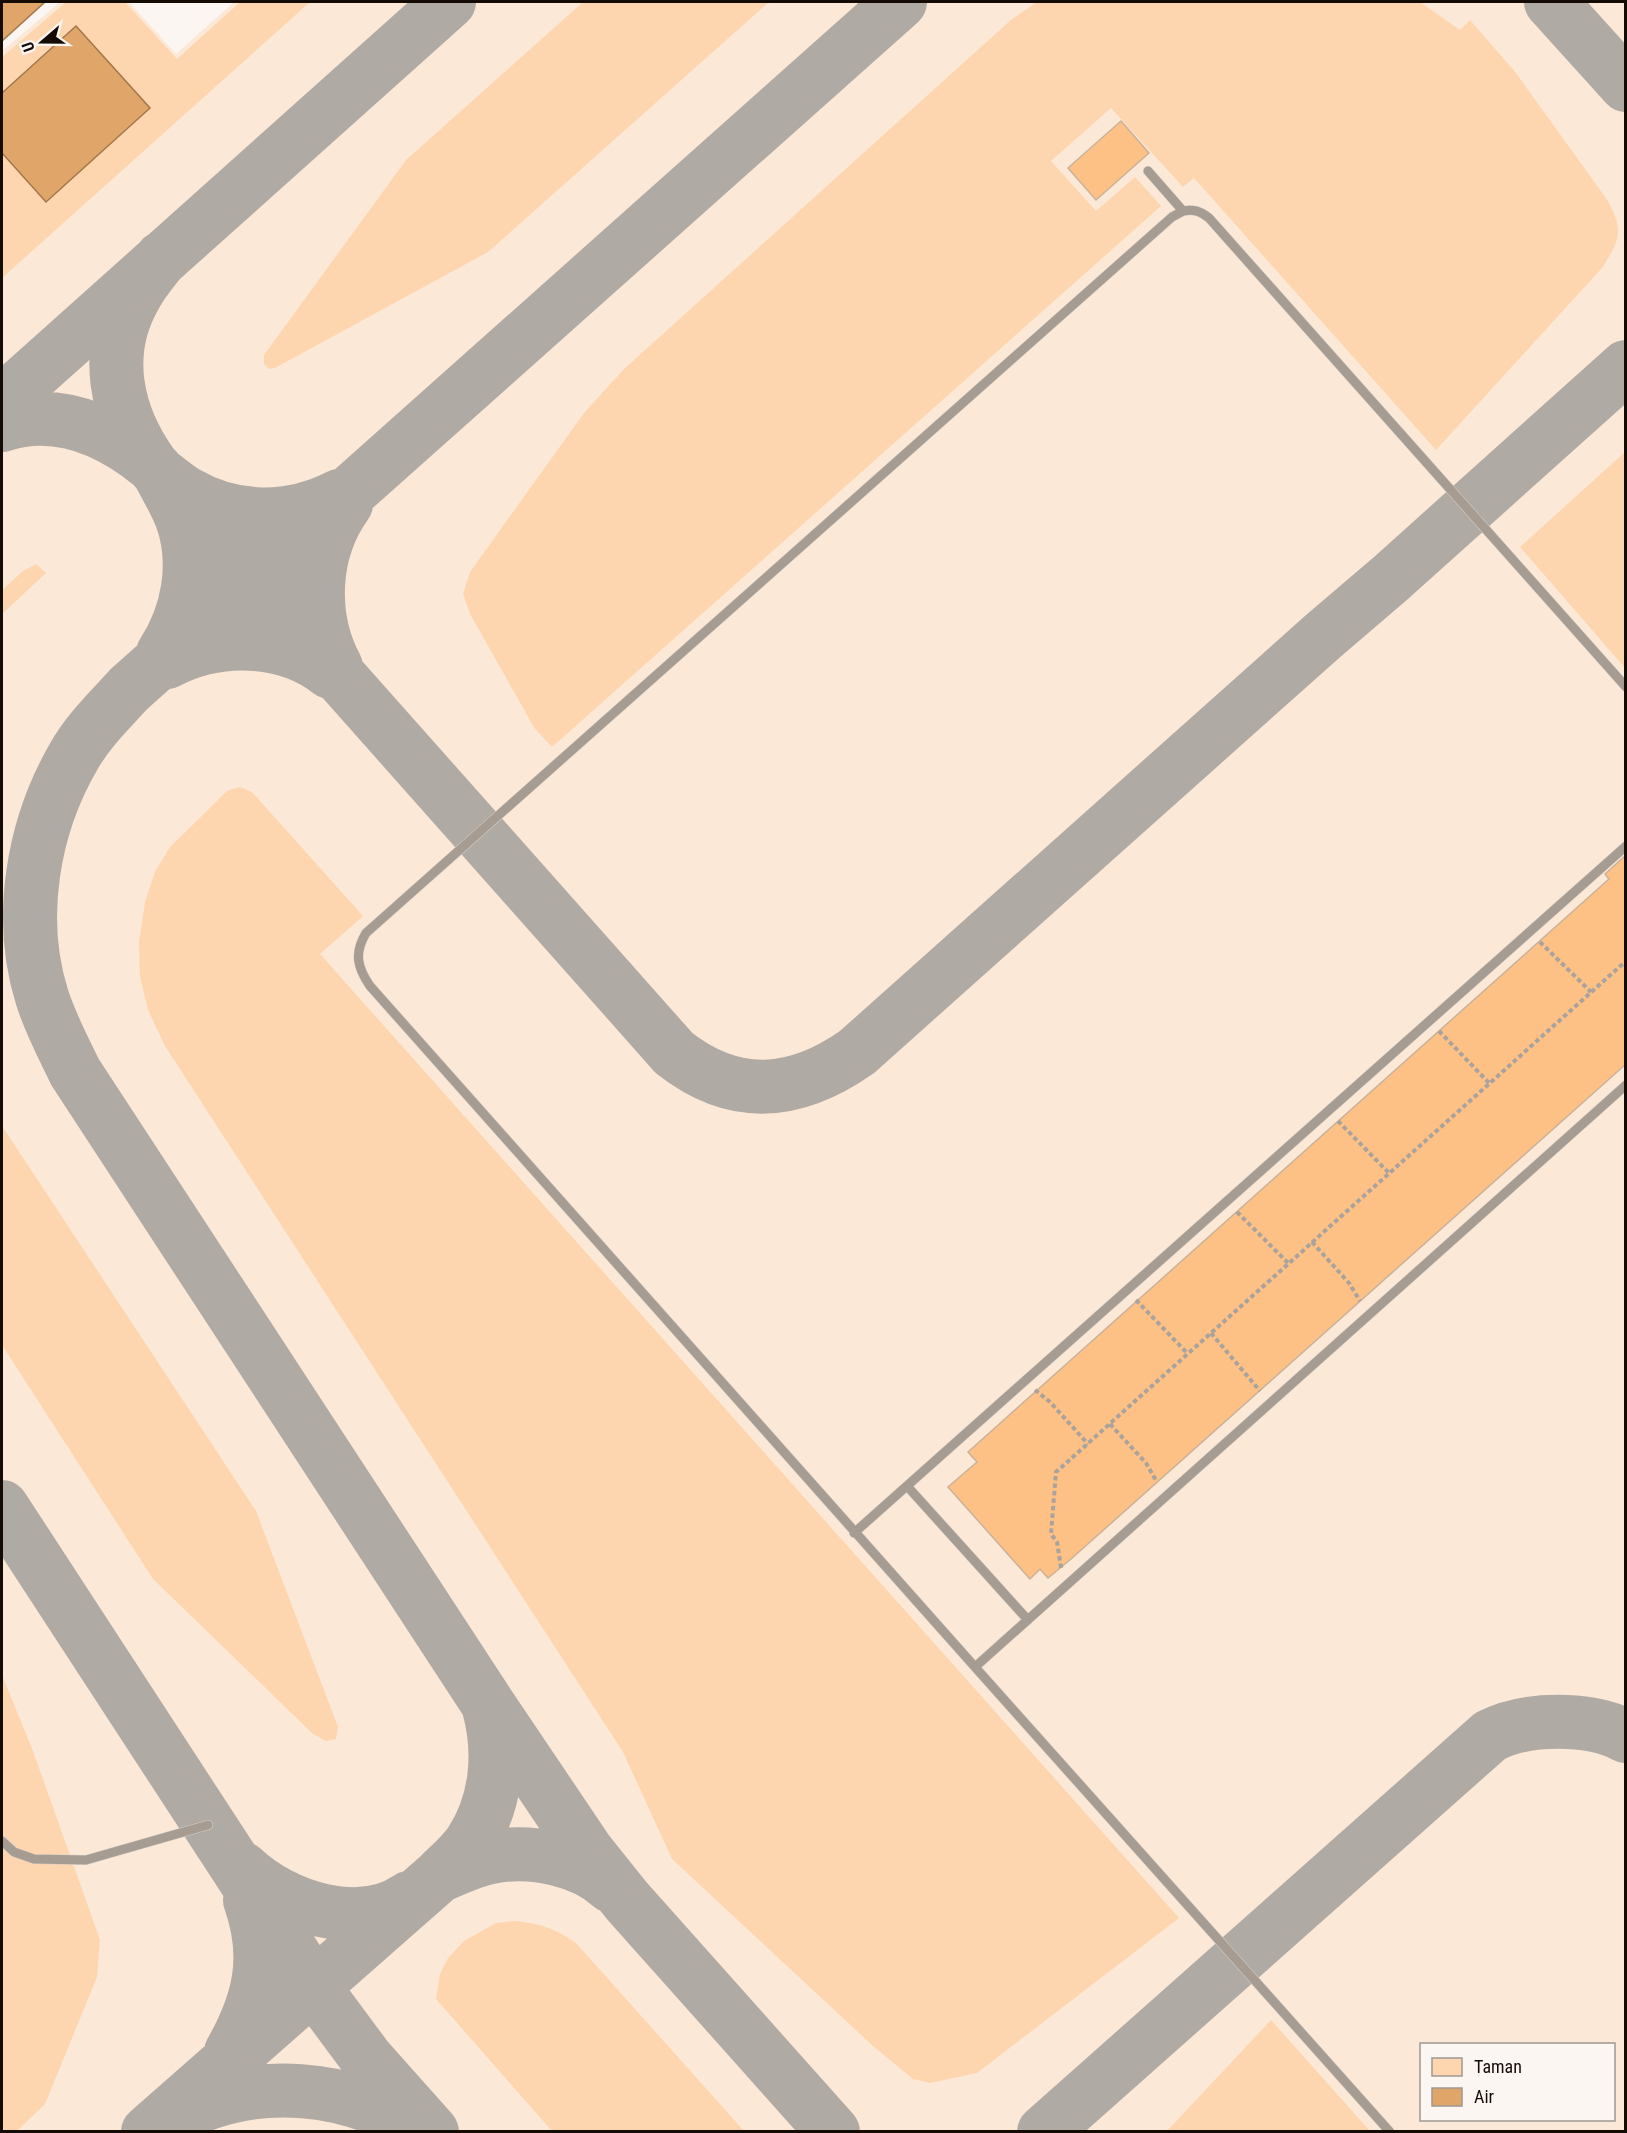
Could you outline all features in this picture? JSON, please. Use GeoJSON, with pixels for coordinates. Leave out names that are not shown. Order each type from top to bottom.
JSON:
{"type":"FeatureCollection","features":[{"type":"Feature","properties":{"kind":"lane"},"geometry":{"type":"LineString","coordinates":[[1149,171],[1183,211]]}},
{"type":"Feature","properties":{"kind":"lane"},"geometry":{"type":"LineString","coordinates":[[1390,2132],[854,1533],[370,986],[361,973],[358,958],[360,944],[366,933],[1172,217],[1191,209],[1209,218],[1626,687]]}},
{"type":"Feature","properties":{"kind":"lane"},"geometry":{"type":"LineString","coordinates":[[854,1533],[1626,846]]}},
{"type":"Feature","properties":{"kind":"lane"},"geometry":{"type":"LineString","coordinates":[[975,1667],[1626,1085]]}},
{"type":"Feature","properties":{"kind":"lane"},"geometry":{"type":"LineString","coordinates":[[907,1486],[1028,1620]]}},
{"type":"Feature","properties":{"kind":"lane"},"geometry":{"type":"LineString","coordinates":[[2,1841],[14,1851],[34,1859],[86,1860],[208,1825]]}},
{"type":"Feature","properties":{"kind":"path"},"geometry":{"type":"LineString","coordinates":[[1540,942],[1591,992]]}},
{"type":"Feature","properties":{"kind":"path"},"geometry":{"type":"LineString","coordinates":[[1060,1568],[1057,1542],[1051,1534],[1056,1473],[1626,961]]}},
{"type":"Feature","properties":{"kind":"path"},"geometry":{"type":"LineString","coordinates":[[1439,1031],[1490,1083]]}},
{"type":"Feature","properties":{"kind":"path"},"geometry":{"type":"LineString","coordinates":[[1338,1121],[1389,1173]]}},
{"type":"Feature","properties":{"kind":"path"},"geometry":{"type":"LineString","coordinates":[[1236,1212],[1288,1263]]}},
{"type":"Feature","properties":{"kind":"path"},"geometry":{"type":"LineString","coordinates":[[1312,1242],[1348,1283],[1360,1301]]}},
{"type":"Feature","properties":{"kind":"path"},"geometry":{"type":"LineString","coordinates":[[1136,1300],[1188,1354]]}},
{"type":"Feature","properties":{"kind":"path"},"geometry":{"type":"LineString","coordinates":[[1211,1333],[1260,1391]]}},
{"type":"Feature","properties":{"kind":"path"},"geometry":{"type":"LineString","coordinates":[[1035,1390],[1050,1402],[1088,1444]]}},
{"type":"Feature","properties":{"kind":"path"},"geometry":{"type":"LineString","coordinates":[[1110,1424],[1146,1463],[1157,1482]]}},
{"type":"Feature","properties":{"kind":"shaded area"},"geometry":{"type":"Polygon","coordinates":[[[60,2],[129,2],[176,54],[234,2],[1625,2],[1625,2131],[2,2131],[2,51],[60,2]]]}},
{"type":"Feature","properties":{"kind":"green space"},"geometry":{"type":"Polygon","coordinates":[[[66,2],[125,2],[177,59],[240,2],[310,2],[2,278],[2,57],[66,2]]]}},
{"type":"Feature","properties":{"kind":"green space"},"geometry":{"type":"Polygon","coordinates":[[[583,2],[769,2],[488,252],[275,368],[269,369],[264,364],[264,355],[406,160],[583,2]]]}},
{"type":"Feature","properties":{"kind":"green space"},"geometry":{"type":"Polygon","coordinates":[[[1037,2],[1420,2],[1460,30],[1470,20],[1516,73],[1608,201],[1618,228],[1613,250],[1602,268],[1436,450],[1194,178],[1183,187],[1111,108],[1051,161],[1096,211],[1135,177],[1161,206],[552,747],[535,729],[470,614],[463,594],[470,572],[584,413],[624,369],[1012,19],[1037,2]]]}},
{"type":"Feature","properties":{"kind":"green space"},"geometry":{"type":"Polygon","coordinates":[[[1625,452],[1625,668],[1520,547],[1625,452]]]}},
{"type":"Feature","properties":{"kind":"green space"},"geometry":{"type":"Polygon","coordinates":[[[36,564],[46,573],[2,614],[2,590],[23,571],[36,564]]]}},
{"type":"Feature","properties":{"kind":"green space"},"geometry":{"type":"Polygon","coordinates":[[[240,787],[252,792],[363,916],[320,954],[1179,1918],[977,2073],[930,2083],[913,2079],[873,2046],[672,1859],[623,1752],[165,1046],[148,1010],[140,977],[139,942],[145,902],[155,872],[170,847],[227,791],[240,787]]]}},
{"type":"Feature","properties":{"kind":"green space"},"geometry":{"type":"Polygon","coordinates":[[[2,1126],[256,1511],[338,1727],[336,1739],[326,1741],[313,1734],[153,1579],[2,1345],[2,1126]]]}},
{"type":"Feature","properties":{"kind":"green space"},"geometry":{"type":"Polygon","coordinates":[[[2,1675],[33,1751],[100,1940],[97,1977],[45,2104],[16,2132],[2,2131],[2,1675]]]}},
{"type":"Feature","properties":{"kind":"green space"},"geometry":{"type":"Polygon","coordinates":[[[515,1921],[547,1928],[576,1943],[744,2131],[552,2131],[436,1999],[440,1974],[448,1958],[464,1941],[496,1923],[515,1921]]]}},
{"type":"Feature","properties":{"kind":"green space"},"geometry":{"type":"Polygon","coordinates":[[[1271,2020],[1370,2131],[1167,2131],[1271,2020]]]}},
{"type":"Feature","properties":{"kind":"water"},"geometry":{"type":"Polygon","coordinates":[[[2,2],[45,2],[2,41],[2,2]]]}},
{"type":"Feature","properties":{"kind":"water"},"geometry":{"type":"Polygon","coordinates":[[[76,26],[150,108],[46,202],[2,153],[2,93],[76,26]]]}},
{"type":"Feature","properties":{"kind":"building"},"geometry":{"type":"Polygon","coordinates":[[[1121,121],[1149,153],[1096,200],[1068,168],[1121,121]]]}},
{"type":"Feature","properties":{"kind":"building"},"geometry":{"type":"Polygon","coordinates":[[[1626,855],[1626,1064],[1071,1559],[1048,1578],[1040,1569],[1030,1579],[948,1487],[977,1462],[968,1452],[1609,879],[1605,874],[1626,855]]]}},
{"type":"Feature","properties":{"kind":"taxiway"},"geometry":{"type":"LineString","coordinates":[[2,402],[449,2]]}},
{"type":"Feature","properties":{"kind":"taxiway"},"geometry":{"type":"LineString","coordinates":[[833,2132],[627,1901],[587,1851],[488,1704],[75,1072],[42,997],[35,967],[30,904],[39,842],[60,783],[86,738],[129,689],[900,2]]}},
{"type":"Feature","properties":{"kind":"taxiway"},"geometry":{"type":"LineString","coordinates":[[1551,2],[1626,85]]}},
{"type":"Feature","properties":{"kind":"taxiway"},"geometry":{"type":"LineString","coordinates":[[162,258],[141,286],[125,318],[116,361],[122,405],[130,426],[152,465],[674,1053],[697,1069],[720,1079],[743,1085],[766,1087],[788,1084],[811,1077],[857,1052],[1626,367]]}},
{"type":"Feature","properties":{"kind":"taxiway"},"geometry":{"type":"LineString","coordinates":[[2,425],[23,420],[43,419],[82,425],[118,441],[152,465]]}},
{"type":"Feature","properties":{"kind":"taxiway"},"geometry":{"type":"LineString","coordinates":[[163,653],[179,622],[188,589],[190,571],[187,536],[182,519],[159,473],[182,491],[204,502],[243,513],[282,513],[301,510],[339,496]]}},
{"type":"Feature","properties":{"kind":"taxiway"},"geometry":{"type":"LineString","coordinates":[[336,667],[321,627],[318,584],[326,542],[346,504]]}},
{"type":"Feature","properties":{"kind":"taxiway"},"geometry":{"type":"LineString","coordinates":[[167,662],[186,653],[207,648],[228,644],[250,644],[271,646],[292,652],[312,660],[330,672]]}},
{"type":"Feature","properties":{"kind":"taxiway"},"geometry":{"type":"LineString","coordinates":[[2,1507],[324,2001],[367,2059],[432,2132]]}},
{"type":"Feature","properties":{"kind":"taxiway"},"geometry":{"type":"LineString","coordinates":[[148,2132],[439,1876],[467,1847],[480,1827],[494,1777],[495,1742],[489,1708]]}},
{"type":"Feature","properties":{"kind":"taxiway"},"geometry":{"type":"LineString","coordinates":[[1044,2132],[1490,1736],[1521,1725],[1558,1722],[1595,1725],[1626,1736]]}},
{"type":"Feature","properties":{"kind":"taxiway"},"geometry":{"type":"LineString","coordinates":[[439,1876],[489,1857],[526,1854],[572,1864],[600,1877],[611,1886]]}},
{"type":"Feature","properties":{"kind":"taxiway"},"geometry":{"type":"LineString","coordinates":[[243,1869],[260,1883],[300,1904],[345,1914],[368,1913],[389,1908],[409,1898]]}},
{"type":"Feature","properties":{"kind":"taxiway"},"geometry":{"type":"LineString","coordinates":[[231,2052],[249,2015],[259,1978],[260,1941],[250,1900]]}},
{"type":"Feature","properties":{"kind":"taxiway"},"geometry":{"type":"LineString","coordinates":[[178,2116],[208,2103],[238,2095],[269,2091],[300,2091],[331,2095],[362,2103],[419,2130]]}}]}
